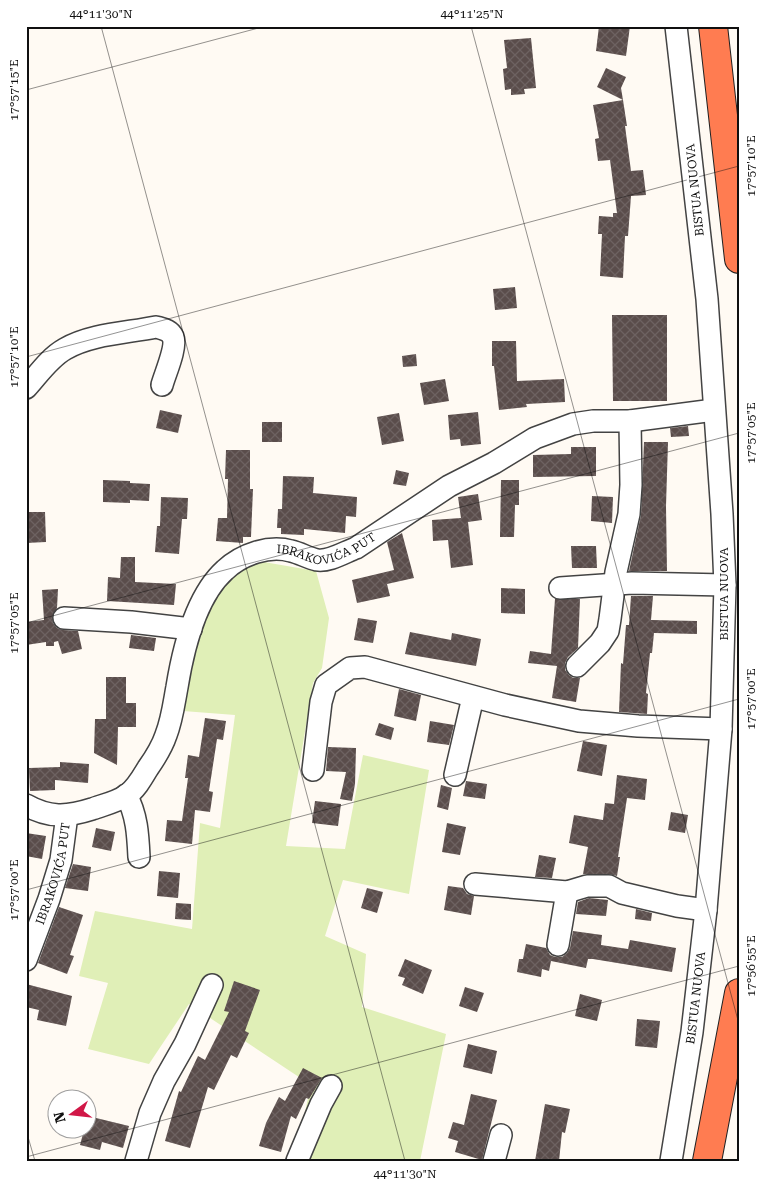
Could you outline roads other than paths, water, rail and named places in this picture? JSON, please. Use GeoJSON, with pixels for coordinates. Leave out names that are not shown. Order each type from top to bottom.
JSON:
{"type":"FeatureCollection","features":[{"type":"Feature","properties":{"kind":"highway"},"geometry":{"type":"LineString","coordinates":[[713,26],[739,259]]}},
{"type":"Feature","properties":{"kind":"highway"},"geometry":{"type":"LineString","coordinates":[[707,1161],[739,993]]}},
{"type":"Feature","properties":{"kind":"street","name":"BISTUA NUOVA"},"geometry":{"type":"LineString","coordinates":[[671,1161],[692,1032],[706,910],[721,729],[725,585],[707,299],[676,26]]}},
{"type":"Feature","properties":{"kind":"street"},"geometry":{"type":"LineString","coordinates":[[26,388],[63,350],[80,342],[156,327],[166,329],[173,338],[173,349],[162,385]]}},
{"type":"Feature","properties":{"kind":"street","name":"IBRAKOVIĆA PUT"},"geometry":{"type":"LineString","coordinates":[[26,805],[39,812],[52,815],[67,815],[88,810],[126,796],[141,778],[166,735],[182,662],[199,608],[214,582],[224,570],[246,557],[262,550],[277,549],[291,551],[317,560],[356,548],[449,486],[494,463],[535,438],[573,424],[593,421],[630,421],[714,410]]}},
{"type":"Feature","properties":{"kind":"street"},"geometry":{"type":"LineString","coordinates":[[577,666],[608,631],[614,584],[629,514],[631,485],[630,421]]}},
{"type":"Feature","properties":{"kind":"street"},"geometry":{"type":"LineString","coordinates":[[560,588],[614,584],[725,585]]}},
{"type":"Feature","properties":{"kind":"street"},"geometry":{"type":"LineString","coordinates":[[64,618],[131,622],[191,629]]}},
{"type":"Feature","properties":{"kind":"street"},"geometry":{"type":"LineString","coordinates":[[313,770],[321,702],[326,685],[350,668],[365,667],[474,697],[579,721],[638,726],[721,729]]}},
{"type":"Feature","properties":{"kind":"street"},"geometry":{"type":"LineString","coordinates":[[455,775],[474,697]]}},
{"type":"Feature","properties":{"kind":"street"},"geometry":{"type":"LineString","coordinates":[[126,796],[130,802],[138,831],[139,857]]}},
{"type":"Feature","properties":{"kind":"street","name":"IBRAKOVIĆA PUT"},"geometry":{"type":"LineString","coordinates":[[26,960],[50,899],[61,860],[67,815]]}},
{"type":"Feature","properties":{"kind":"street"},"geometry":{"type":"LineString","coordinates":[[475,884],[567,892],[587,886],[608,886],[622,893],[677,906],[706,910]]}},
{"type":"Feature","properties":{"kind":"street"},"geometry":{"type":"LineString","coordinates":[[558,945],[567,892]]}},
{"type":"Feature","properties":{"kind":"street"},"geometry":{"type":"LineString","coordinates":[[136,1161],[150,1113],[212,986]]}},
{"type":"Feature","properties":{"kind":"street"},"geometry":{"type":"LineString","coordinates":[[297,1161],[321,1104],[331,1086]]}},
{"type":"Feature","properties":{"kind":"street"},"geometry":{"type":"LineString","coordinates":[[494,1161],[501,1135]]}}]}
